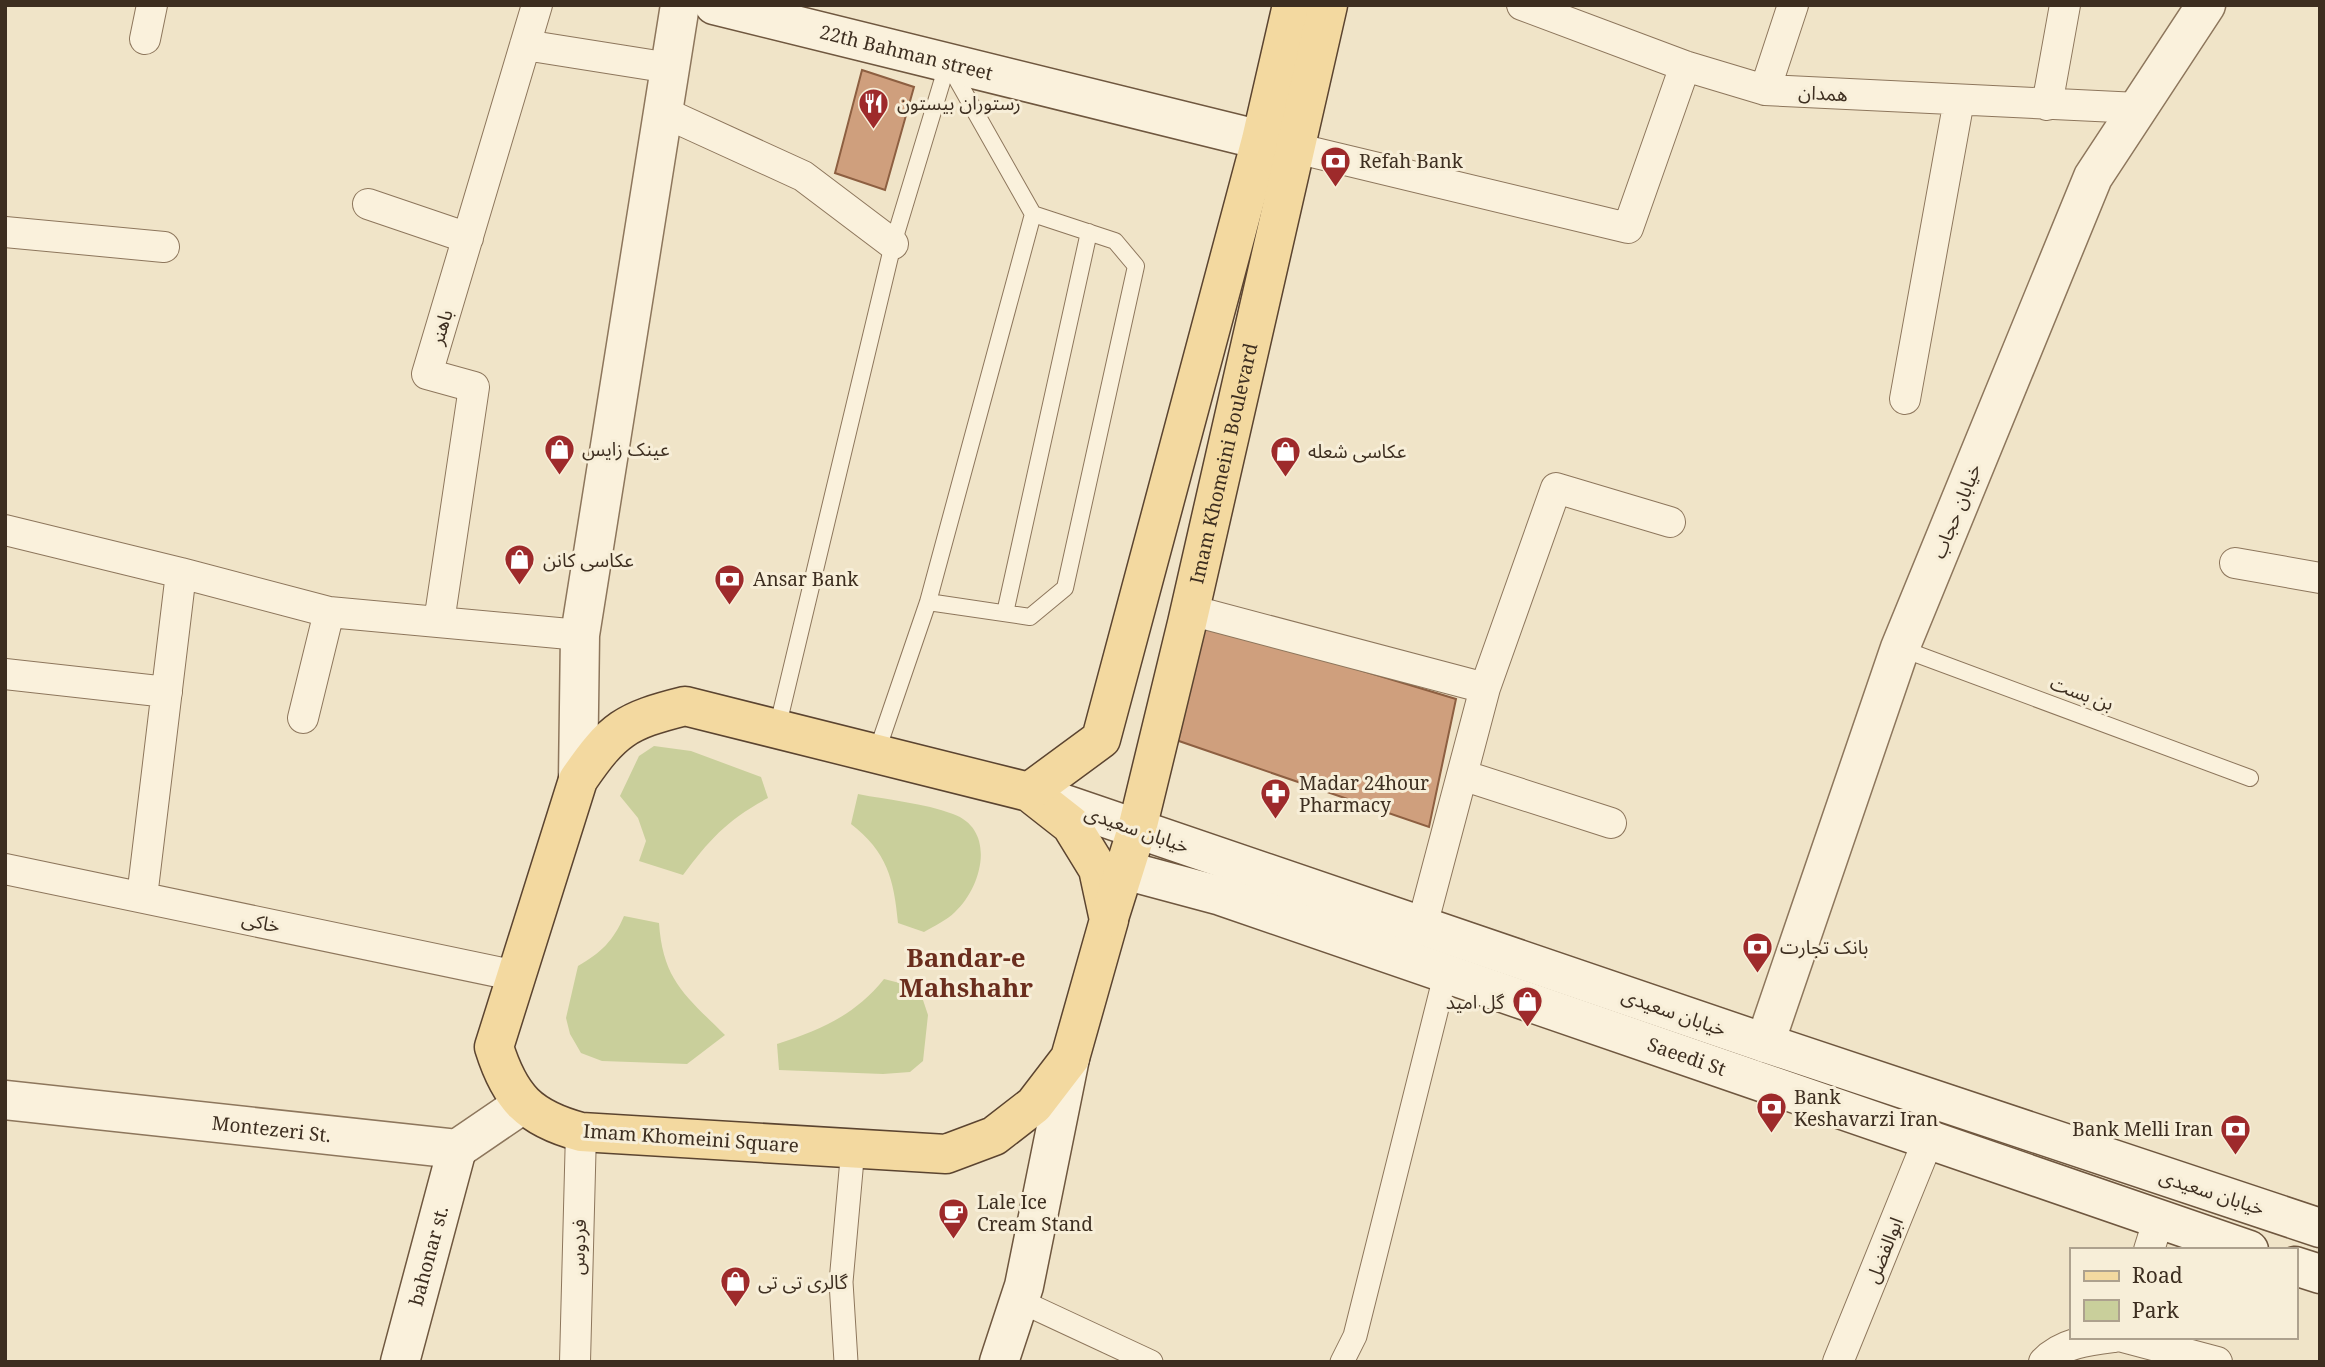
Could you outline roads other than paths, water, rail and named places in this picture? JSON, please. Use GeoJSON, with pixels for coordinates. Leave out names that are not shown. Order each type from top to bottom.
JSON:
{"type":"FeatureCollection","features":[{"type":"Feature","properties":{"kind":"main road"},"geometry":{"type":"LineString","coordinates":[[578,780],[580,635],[680,5]]}},
{"type":"Feature","properties":{"kind":"main road","name":"22th Bahman street"},"geometry":{"type":"LineString","coordinates":[[714,5],[1278,144]]}},
{"type":"Feature","properties":{"kind":"main road","name":"Imam Khomeini Boulevard"},"geometry":{"type":"LineString","coordinates":[[1109,920],[1137,829],[1190,610],[1278,144],[1292,5]]}},
{"type":"Feature","properties":{"kind":"main road","name":"Imam Khomeini Boulevard"},"geometry":{"type":"LineString","coordinates":[[1029,792],[1101,739],[1278,144],[1328,5]]}},
{"type":"Feature","properties":{"kind":"main road","name":"خیابان حجاب"},"geometry":{"type":"LineString","coordinates":[[1765,1043],[1900,648],[2093,177],[2206,5]]}},
{"type":"Feature","properties":{"kind":"main road","name":"Imam Khomeini Square"},"geometry":{"type":"LineString","coordinates":[[685,706],[1029,792],[1070,825],[1098,869],[1109,920],[1070,1058],[1034,1105],[994,1136],[946,1154],[581,1132],[550,1123],[523,1104],[504,1078],[494,1047],[578,780],[604,743],[641,717],[685,706]]}},
{"type":"Feature","properties":{"kind":"main road","name":"خیابان سعیدی"},"geometry":{"type":"LineString","coordinates":[[1029,792],[1765,1043],[2320,1228]]}},
{"type":"Feature","properties":{"kind":"main road","name":"Saeedi St"},"geometry":{"type":"LineString","coordinates":[[1124,870],[1221,896],[1929,1138],[2154,1234],[2237,1248]]}},
{"type":"Feature","properties":{"kind":"main road"},"geometry":{"type":"LineString","coordinates":[[999,1362],[1022,1294],[1070,1058]]}},
{"type":"Feature","properties":{"kind":"main road","name":"Montezeri St."},"geometry":{"type":"LineString","coordinates":[[5,1100],[457,1149]]}},
{"type":"Feature","properties":{"kind":"main road"},"geometry":{"type":"LineString","coordinates":[[457,1149],[523,1104]]}},
{"type":"Feature","properties":{"kind":"main road","name":"bahonar st."},"geometry":{"type":"LineString","coordinates":[[400,1362],[457,1149]]}},
{"type":"Feature","properties":{"kind":"main road"},"geometry":{"type":"LineString","coordinates":[[2297,1267],[2320,1274]]}},
{"type":"Feature","properties":{"kind":"street"},"geometry":{"type":"LineString","coordinates":[[145,39],[152,5]]}},
{"type":"Feature","properties":{"kind":"street","name":"باهنر"},"geometry":{"type":"LineString","coordinates":[[439,622],[474,387],[427,374],[537,5]]}},
{"type":"Feature","properties":{"kind":"street","name":"همدان"},"geometry":{"type":"LineString","coordinates":[[1522,5],[1685,66],[1765,90],[2138,108]]}},
{"type":"Feature","properties":{"kind":"street"},"geometry":{"type":"LineString","coordinates":[[1765,90],[1793,5]]}},
{"type":"Feature","properties":{"kind":"street"},"geometry":{"type":"LineString","coordinates":[[2047,105],[2064,5]]}},
{"type":"Feature","properties":{"kind":"street"},"geometry":{"type":"LineString","coordinates":[[526,45],[670,68]]}},
{"type":"Feature","properties":{"kind":"street"},"geometry":{"type":"LineString","coordinates":[[1278,144],[1628,228],[1685,66]]}},
{"type":"Feature","properties":{"kind":"street"},"geometry":{"type":"LineString","coordinates":[[1905,399],[1959,100]]}},
{"type":"Feature","properties":{"kind":"street"},"geometry":{"type":"LineString","coordinates":[[663,112],[803,176],[893,244]]}},
{"type":"Feature","properties":{"kind":"street"},"geometry":{"type":"LineString","coordinates":[[368,204],[467,238]]}},
{"type":"Feature","properties":{"kind":"street"},"geometry":{"type":"LineString","coordinates":[[5,232],[164,247]]}},
{"type":"Feature","properties":{"kind":"street"},"geometry":{"type":"LineString","coordinates":[[1422,926],[1485,688],[1556,488],[1670,522]]}},
{"type":"Feature","properties":{"kind":"street"},"geometry":{"type":"LineString","coordinates":[[5,530],[330,612],[580,635]]}},
{"type":"Feature","properties":{"kind":"street"},"geometry":{"type":"LineString","coordinates":[[2235,563],[2320,578]]}},
{"type":"Feature","properties":{"kind":"street"},"geometry":{"type":"LineString","coordinates":[[142,897],[181,573]]}},
{"type":"Feature","properties":{"kind":"street"},"geometry":{"type":"LineString","coordinates":[[1190,610],[1485,688]]}},
{"type":"Feature","properties":{"kind":"street"},"geometry":{"type":"LineString","coordinates":[[303,718],[330,612]]}},
{"type":"Feature","properties":{"kind":"street"},"geometry":{"type":"LineString","coordinates":[[5,674],[167,692]]}},
{"type":"Feature","properties":{"kind":"street"},"geometry":{"type":"LineString","coordinates":[[1462,775],[1611,822]]}},
{"type":"Feature","properties":{"kind":"street","name":"خاکی"},"geometry":{"type":"LineString","coordinates":[[5,869],[517,976]]}},
{"type":"Feature","properties":{"kind":"street"},"geometry":{"type":"LineString","coordinates":[[1342,1362],[1355,1335],[1446,972]]}},
{"type":"Feature","properties":{"kind":"street","name":"فردوس"},"geometry":{"type":"LineString","coordinates":[[575,1362],[581,1132]]}},
{"type":"Feature","properties":{"kind":"street","name":"ابوالفضل"},"geometry":{"type":"LineString","coordinates":[[1838,1362],[1929,1138]]}},
{"type":"Feature","properties":{"kind":"street"},"geometry":{"type":"LineString","coordinates":[[846,1362],[841,1282],[853,1148]]}},
{"type":"Feature","properties":{"kind":"street"},"geometry":{"type":"LineString","coordinates":[[1022,1294],[1151,1362]]}},
{"type":"Feature","properties":{"kind":"street"},"geometry":{"type":"LineString","coordinates":[[2044,1362],[2050,1355],[2083,1341],[2098,1339]]}},
{"type":"Feature","properties":{"kind":"street"},"geometry":{"type":"LineString","coordinates":[[2131,1339],[2217,1362]]}},
{"type":"Feature","properties":{"kind":"lane"},"geometry":{"type":"LineString","coordinates":[[928,602],[1030,617],[1065,588],[1136,266],[1115,241],[1033,214],[948,62]]}},
{"type":"Feature","properties":{"kind":"lane"},"geometry":{"type":"LineString","coordinates":[[777,729],[893,244],[948,62]]}},
{"type":"Feature","properties":{"kind":"lane"},"geometry":{"type":"LineString","coordinates":[[876,754],[928,602],[1033,214]]}},
{"type":"Feature","properties":{"kind":"lane"},"geometry":{"type":"LineString","coordinates":[[1005,613],[1089,232]]}},
{"type":"Feature","properties":{"kind":"lane","name":"بن بست"},"geometry":{"type":"LineString","coordinates":[[1900,648],[2250,778]]}},
{"type":"Feature","properties":{"kind":"place","name":"رستوران بیستون"},"geometry":{"type":"Point","coordinates":[874,130]}},
{"type":"Feature","properties":{"kind":"place","name":"Refah Bank"},"geometry":{"type":"Point","coordinates":[1336,188]}},
{"type":"Feature","properties":{"kind":"place","name":"عینک زایس"},"geometry":{"type":"Point","coordinates":[559,476]}},
{"type":"Feature","properties":{"kind":"place","name":"عکاسی شعله"},"geometry":{"type":"Point","coordinates":[1285,478]}},
{"type":"Feature","properties":{"kind":"place","name":"عکاسی کانن"},"geometry":{"type":"Point","coordinates":[520,587]}},
{"type":"Feature","properties":{"kind":"place","name":"Ansar Bank"},"geometry":{"type":"Point","coordinates":[730,606]}},
{"type":"Feature","properties":{"kind":"place","name":"Madar 24hour Pharmacy"},"geometry":{"type":"Point","coordinates":[1276,821]}},
{"type":"Feature","properties":{"kind":"place","name":"بانک تجارت"},"geometry":{"type":"Point","coordinates":[1757,974]}},
{"type":"Feature","properties":{"kind":"place","name":"گل امید"},"geometry":{"type":"Point","coordinates":[1527,1029]}},
{"type":"Feature","properties":{"kind":"place","name":"Bank Keshavarzi Iran"},"geometry":{"type":"Point","coordinates":[1771,1135]}},
{"type":"Feature","properties":{"kind":"place","name":"Bank Melli Iran"},"geometry":{"type":"Point","coordinates":[2236,1156]}},
{"type":"Feature","properties":{"kind":"place","name":"Lale Ice Cream Stand"},"geometry":{"type":"Point","coordinates":[954,1240]}},
{"type":"Feature","properties":{"kind":"place","name":"گالری تی تی"},"geometry":{"type":"Point","coordinates":[735,1309]}},
{"type":"Feature","properties":{"kind":"district","name":"Bandar-e Mahshahr"},"geometry":{"type":"Point","coordinates":[966,972]}}]}
